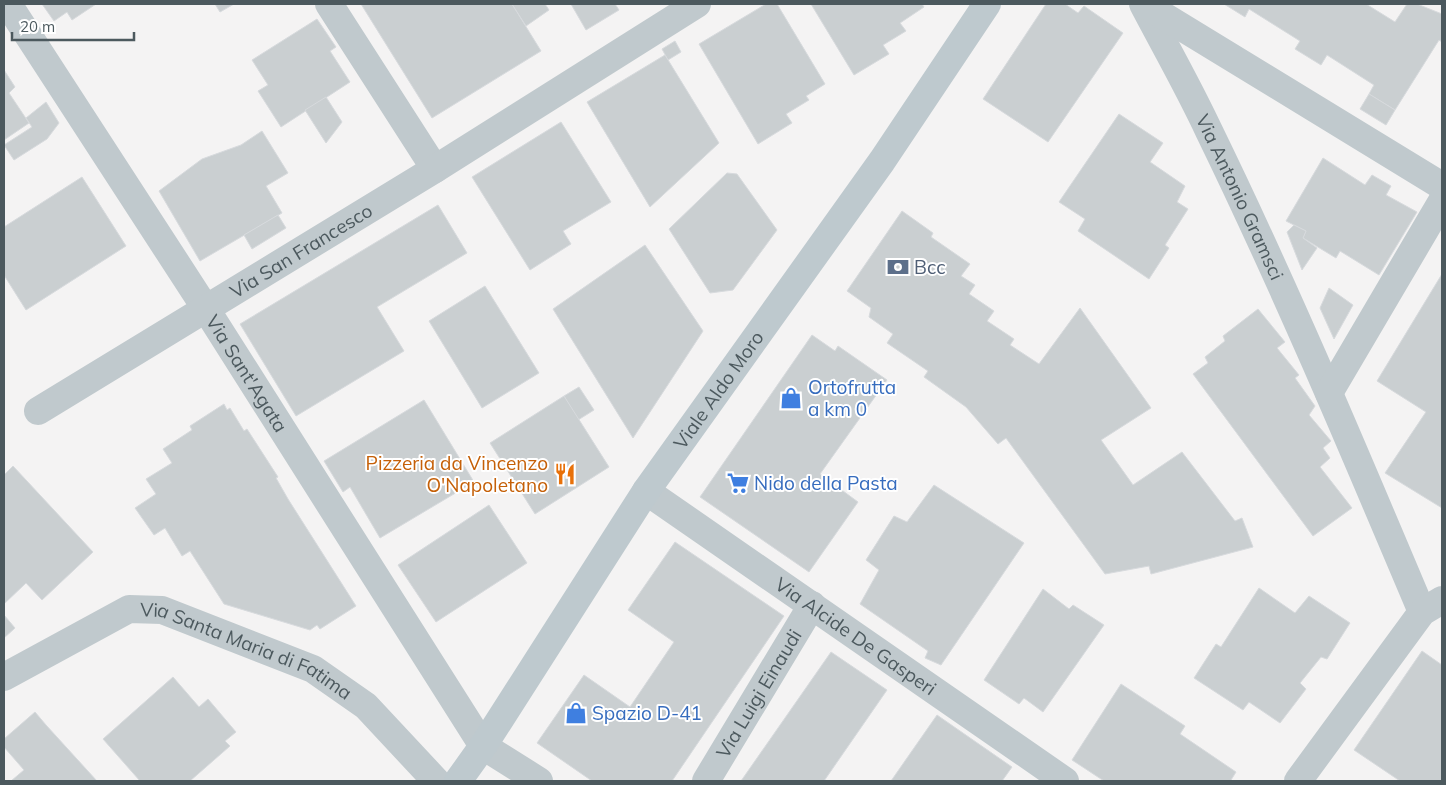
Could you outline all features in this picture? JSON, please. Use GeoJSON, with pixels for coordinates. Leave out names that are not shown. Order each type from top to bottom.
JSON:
{"type":"FeatureCollection","features":[{"type":"Feature","properties":{"kind":"main road","name":"Viale Aldo Moro"},"geometry":{"type":"LineString","coordinates":[[458,781],[483,746],[646,491],[882,161],[987,4]]}},
{"type":"Feature","properties":{"kind":"street","name":"Via Sant'Agata"},"geometry":{"type":"LineString","coordinates":[[8,4],[206,309],[483,746]]}},
{"type":"Feature","properties":{"kind":"street"},"geometry":{"type":"LineString","coordinates":[[329,4],[434,169]]}},
{"type":"Feature","properties":{"kind":"street","name":"Via San Francesco"},"geometry":{"type":"LineString","coordinates":[[38,411],[434,169],[697,4]]}},
{"type":"Feature","properties":{"kind":"street","name":"Via Antonio Gramsci"},"geometry":{"type":"LineString","coordinates":[[1143,4],[1442,186]]}},
{"type":"Feature","properties":{"kind":"street","name":"Via Antonio Gramsci"},"geometry":{"type":"LineString","coordinates":[[1143,4],[1209,130],[1329,394],[1435,612]]}},
{"type":"Feature","properties":{"kind":"street"},"geometry":{"type":"LineString","coordinates":[[1329,394],[1442,201]]}},
{"type":"Feature","properties":{"kind":"street","name":"Via Alcide De Gasperi"},"geometry":{"type":"LineString","coordinates":[[646,491],[812,605],[1036,773],[1065,781]]}},
{"type":"Feature","properties":{"kind":"street","name":"Via Luigi Einaudi"},"geometry":{"type":"LineString","coordinates":[[706,781],[812,605]]}},
{"type":"Feature","properties":{"kind":"street","name":"Via Santa Maria di Fatima"},"geometry":{"type":"LineString","coordinates":[[4,677],[129,609],[162,610],[313,669],[366,706],[436,781]]}},
{"type":"Feature","properties":{"kind":"street"},"geometry":{"type":"LineString","coordinates":[[1298,781],[1435,612]]}},
{"type":"Feature","properties":{"kind":"street"},"geometry":{"type":"LineString","coordinates":[[483,746],[539,781]]}},
{"type":"Feature","properties":{"kind":"building"},"geometry":{"type":"Polygon","coordinates":[[[42,4],[96,4],[72,20],[67,12],[54,21],[42,4]]]}},
{"type":"Feature","properties":{"kind":"building"},"geometry":{"type":"Polygon","coordinates":[[[215,4],[234,4],[220,12],[215,4]]]}},
{"type":"Feature","properties":{"kind":"building"},"geometry":{"type":"Polygon","coordinates":[[[361,4],[512,4],[541,51],[432,118],[361,4]]]}},
{"type":"Feature","properties":{"kind":"building"},"geometry":{"type":"Polygon","coordinates":[[[512,4],[545,4],[549,10],[526,26],[512,4]]]}},
{"type":"Feature","properties":{"kind":"building"},"geometry":{"type":"Polygon","coordinates":[[[571,4],[615,4],[619,10],[586,30],[571,4]]]}},
{"type":"Feature","properties":{"kind":"building"},"geometry":{"type":"Polygon","coordinates":[[[766,4],[777,4],[825,84],[806,96],[809,100],[786,114],[792,123],[758,144],[699,44],[766,4]]]}},
{"type":"Feature","properties":{"kind":"building"},"geometry":{"type":"Polygon","coordinates":[[[811,4],[922,4],[924,7],[900,23],[906,31],[883,45],[889,54],[854,75],[811,4]]]}},
{"type":"Feature","properties":{"kind":"building"},"geometry":{"type":"Polygon","coordinates":[[[1046,4],[1065,4],[1078,13],[1084,6],[1123,33],[1048,142],[983,99],[1046,4]]]}},
{"type":"Feature","properties":{"kind":"building"},"geometry":{"type":"Polygon","coordinates":[[[1224,4],[1366,4],[1395,22],[1407,4],[1417,4],[1442,14],[1442,42],[1439,40],[1395,110],[1369,94],[1374,85],[1327,55],[1321,65],[1295,49],[1300,41],[1249,9],[1245,17],[1224,4]]]}},
{"type":"Feature","properties":{"kind":"building"},"geometry":{"type":"Polygon","coordinates":[[[317,19],[336,47],[330,51],[350,82],[281,127],[258,91],[268,85],[252,60],[317,19]]]}},
{"type":"Feature","properties":{"kind":"building"},"geometry":{"type":"Polygon","coordinates":[[[675,41],[681,52],[668,60],[662,49],[675,41]]]}},
{"type":"Feature","properties":{"kind":"building"},"geometry":{"type":"Polygon","coordinates":[[[665,55],[719,143],[650,207],[587,102],[665,55]]]}},
{"type":"Feature","properties":{"kind":"building"},"geometry":{"type":"Polygon","coordinates":[[[4,70],[15,87],[9,93],[29,123],[4,140],[4,70]]]}},
{"type":"Feature","properties":{"kind":"building"},"geometry":{"type":"Polygon","coordinates":[[[1369,94],[1395,110],[1386,125],[1360,109],[1369,94]]]}},
{"type":"Feature","properties":{"kind":"building"},"geometry":{"type":"Polygon","coordinates":[[[326,97],[342,122],[326,143],[305,110],[326,97]]]}},
{"type":"Feature","properties":{"kind":"building"},"geometry":{"type":"Polygon","coordinates":[[[46,102],[59,123],[47,139],[14,160],[4,145],[32,127],[26,118],[46,102]]]}},
{"type":"Feature","properties":{"kind":"building"},"geometry":{"type":"Polygon","coordinates":[[[1119,114],[1163,143],[1150,162],[1185,186],[1177,202],[1188,209],[1165,245],[1169,248],[1149,279],[1078,231],[1085,219],[1059,202],[1119,114]]]}},
{"type":"Feature","properties":{"kind":"building"},"geometry":{"type":"Polygon","coordinates":[[[561,122],[611,202],[563,231],[571,244],[530,270],[472,177],[561,122]]]}},
{"type":"Feature","properties":{"kind":"building"},"geometry":{"type":"Polygon","coordinates":[[[262,131],[288,173],[266,186],[282,213],[200,261],[159,191],[202,159],[241,145],[262,131]]]}},
{"type":"Feature","properties":{"kind":"building"},"geometry":{"type":"Polygon","coordinates":[[[1323,158],[1365,185],[1372,175],[1391,186],[1386,195],[1417,212],[1379,275],[1340,251],[1336,258],[1303,238],[1306,231],[1286,221],[1323,158]]]}},
{"type":"Feature","properties":{"kind":"building"},"geometry":{"type":"Polygon","coordinates":[[[727,173],[737,174],[777,230],[733,290],[710,293],[669,229],[727,173]]]}},
{"type":"Feature","properties":{"kind":"building"},"geometry":{"type":"Polygon","coordinates":[[[82,177],[126,246],[26,310],[4,275],[4,227],[82,177]]]}},
{"type":"Feature","properties":{"kind":"building"},"geometry":{"type":"Polygon","coordinates":[[[438,205],[467,253],[377,307],[404,351],[296,416],[240,324],[438,205]]]}},
{"type":"Feature","properties":{"kind":"building"},"geometry":{"type":"Polygon","coordinates":[[[902,211],[933,233],[931,237],[970,264],[961,276],[975,285],[969,294],[994,311],[987,321],[1014,339],[1010,345],[1039,364],[1080,308],[1151,408],[1101,440],[1133,485],[1182,452],[1235,521],[1242,518],[1253,547],[1151,574],[1149,566],[1105,574],[1006,438],[998,444],[966,407],[924,377],[928,371],[887,343],[893,334],[869,317],[871,308],[847,291],[902,211]]]}},
{"type":"Feature","properties":{"kind":"building"},"geometry":{"type":"Polygon","coordinates":[[[278,215],[286,228],[252,249],[244,235],[278,215]]]}},
{"type":"Feature","properties":{"kind":"building"},"geometry":{"type":"Polygon","coordinates":[[[1294,225],[1306,231],[1303,238],[1317,248],[1302,270],[1287,232],[1294,225]]]}},
{"type":"Feature","properties":{"kind":"building"},"geometry":{"type":"Polygon","coordinates":[[[645,245],[703,331],[633,438],[553,309],[645,245]]]}},
{"type":"Feature","properties":{"kind":"building"},"geometry":{"type":"Polygon","coordinates":[[[1442,274],[1442,508],[1385,473],[1426,412],[1377,381],[1442,274]]]}},
{"type":"Feature","properties":{"kind":"building"},"geometry":{"type":"Polygon","coordinates":[[[485,286],[539,373],[482,408],[429,321],[485,286]]]}},
{"type":"Feature","properties":{"kind":"building"},"geometry":{"type":"Polygon","coordinates":[[[1329,288],[1353,305],[1334,339],[1320,308],[1329,288]]]}},
{"type":"Feature","properties":{"kind":"building"},"geometry":{"type":"Polygon","coordinates":[[[1258,309],[1285,342],[1277,348],[1299,375],[1295,378],[1315,406],[1309,415],[1331,441],[1323,448],[1330,458],[1320,467],[1352,508],[1313,536],[1193,374],[1208,363],[1205,357],[1225,341],[1223,336],[1258,309]]]}},
{"type":"Feature","properties":{"kind":"building"},"geometry":{"type":"Polygon","coordinates":[[[812,335],[835,351],[838,346],[887,380],[820,474],[858,502],[809,572],[700,497],[812,335]]]}},
{"type":"Feature","properties":{"kind":"building"},"geometry":{"type":"Polygon","coordinates":[[[579,387],[594,410],[578,420],[564,396],[579,387]]]}},
{"type":"Feature","properties":{"kind":"building"},"geometry":{"type":"Polygon","coordinates":[[[564,396],[609,467],[535,514],[490,443],[564,396]]]}},
{"type":"Feature","properties":{"kind":"building"},"geometry":{"type":"Polygon","coordinates":[[[424,400],[474,482],[380,538],[350,487],[343,492],[324,461],[424,400]]]}},
{"type":"Feature","properties":{"kind":"building"},"geometry":{"type":"Polygon","coordinates":[[[224,404],[227,410],[230,408],[244,431],[247,429],[278,477],[276,478],[288,499],[356,606],[320,629],[317,625],[310,630],[224,604],[190,551],[182,556],[165,528],[154,535],[135,508],[156,494],[146,479],[172,463],[163,449],[192,430],[190,426],[224,404]]]}},
{"type":"Feature","properties":{"kind":"building"},"geometry":{"type":"Polygon","coordinates":[[[13,466],[93,552],[42,600],[26,583],[4,604],[4,475],[13,466]]]}},
{"type":"Feature","properties":{"kind":"building"},"geometry":{"type":"Polygon","coordinates":[[[934,485],[1024,543],[941,665],[925,658],[928,651],[860,604],[879,570],[866,560],[894,516],[907,522],[934,485]]]}},
{"type":"Feature","properties":{"kind":"building"},"geometry":{"type":"Polygon","coordinates":[[[489,505],[527,563],[436,622],[398,565],[489,505]]]}},
{"type":"Feature","properties":{"kind":"building"},"geometry":{"type":"Polygon","coordinates":[[[675,542],[784,616],[672,781],[592,781],[537,743],[584,675],[630,707],[674,642],[628,610],[675,542]]]}},
{"type":"Feature","properties":{"kind":"building"},"geometry":{"type":"Polygon","coordinates":[[[1259,588],[1295,613],[1309,596],[1350,623],[1327,659],[1321,657],[1300,683],[1306,689],[1280,723],[1249,702],[1243,710],[1194,678],[1216,644],[1221,647],[1259,588]]]}},
{"type":"Feature","properties":{"kind":"building"},"geometry":{"type":"Polygon","coordinates":[[[1043,589],[1069,609],[1073,605],[1104,625],[1043,712],[1024,698],[1019,704],[984,680],[1043,589]]]}},
{"type":"Feature","properties":{"kind":"building"},"geometry":{"type":"Polygon","coordinates":[[[4,615],[15,628],[4,638],[4,615]]]}},
{"type":"Feature","properties":{"kind":"building"},"geometry":{"type":"Polygon","coordinates":[[[1422,651],[1442,665],[1442,781],[1400,781],[1354,750],[1422,651]]]}},
{"type":"Feature","properties":{"kind":"building"},"geometry":{"type":"Polygon","coordinates":[[[831,652],[887,690],[824,781],[741,781],[831,652]]]}},
{"type":"Feature","properties":{"kind":"building"},"geometry":{"type":"Polygon","coordinates":[[[173,677],[199,707],[208,699],[236,732],[225,741],[230,746],[190,781],[140,781],[103,739],[173,677]]]}},
{"type":"Feature","properties":{"kind":"building"},"geometry":{"type":"Polygon","coordinates":[[[1121,684],[1185,726],[1180,734],[1236,772],[1231,780],[1233,781],[1104,781],[1072,760],[1121,684]]]}},
{"type":"Feature","properties":{"kind":"building"},"geometry":{"type":"Polygon","coordinates":[[[35,712],[97,781],[11,781],[24,770],[4,747],[4,739],[35,712]]]}},
{"type":"Feature","properties":{"kind":"building"},"geometry":{"type":"Polygon","coordinates":[[[937,715],[1012,767],[1002,781],[891,781],[937,715]]]}},
{"type":"Feature","properties":{"kind":"place","name":"Bcc"},"geometry":{"type":"Point","coordinates":[898,267]}},
{"type":"Feature","properties":{"kind":"place","name":"Ortofrutta a km 0"},"geometry":{"type":"Point","coordinates":[791,398]}},
{"type":"Feature","properties":{"kind":"place","name":"Pizzeria da Vincenzo O'Napoletano"},"geometry":{"type":"Point","coordinates":[565,474]}},
{"type":"Feature","properties":{"kind":"place","name":"Nido della Pasta"},"geometry":{"type":"Point","coordinates":[738,483]}},
{"type":"Feature","properties":{"kind":"place","name":"Spazio D-41"},"geometry":{"type":"Point","coordinates":[576,713]}}]}
